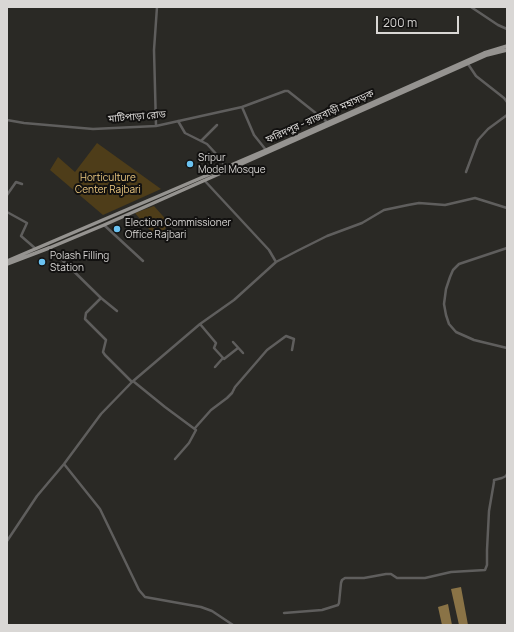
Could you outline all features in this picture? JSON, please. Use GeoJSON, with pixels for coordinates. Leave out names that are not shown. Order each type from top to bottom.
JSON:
{"type":"FeatureCollection","features":[{"type":"Feature","properties":{"kind":"main road","name":"ফরিদপুর - রাজবাড়ী মহাসড়ক"},"geometry":{"type":"LineString","coordinates":[[7,264],[484,53],[507,46]]}},
{"type":"Feature","properties":{"kind":"main road","name":"ফরিদপুর - রাজবাড়ী মহাসড়ক"},"geometry":{"type":"LineString","coordinates":[[7,261],[104,225],[487,55],[507,50]]}},
{"type":"Feature","properties":{"kind":"street"},"geometry":{"type":"LineString","coordinates":[[156,126],[154,50],[157,7]]}},
{"type":"Feature","properties":{"kind":"street"},"geometry":{"type":"LineString","coordinates":[[471,7],[498,25],[507,28]]}},
{"type":"Feature","properties":{"kind":"street"},"geometry":{"type":"LineString","coordinates":[[468,64],[476,76],[507,102]]}},
{"type":"Feature","properties":{"kind":"street","name":"মাটিপাড়া রোড"},"geometry":{"type":"LineString","coordinates":[[7,120],[93,129],[156,126],[242,107],[288,91],[327,122]]}},
{"type":"Feature","properties":{"kind":"street"},"geometry":{"type":"LineString","coordinates":[[242,107],[254,135],[266,150]]}},
{"type":"Feature","properties":{"kind":"street"},"geometry":{"type":"LineString","coordinates":[[466,172],[478,140],[507,115]]}},
{"type":"Feature","properties":{"kind":"street"},"geometry":{"type":"LineString","coordinates":[[178,121],[187,136],[202,141],[216,152],[226,167]]}},
{"type":"Feature","properties":{"kind":"street"},"geometry":{"type":"LineString","coordinates":[[202,141],[217,125]]}},
{"type":"Feature","properties":{"kind":"street"},"geometry":{"type":"LineString","coordinates":[[204,180],[269,250],[276,262]]}},
{"type":"Feature","properties":{"kind":"street"},"geometry":{"type":"LineString","coordinates":[[7,195],[16,182],[22,184]]}},
{"type":"Feature","properties":{"kind":"street"},"geometry":{"type":"LineString","coordinates":[[7,541],[37,496],[64,464],[101,414],[132,381],[200,324],[234,300],[276,262],[327,236],[362,222],[384,210],[419,203],[445,204],[475,198],[507,208]]}},
{"type":"Feature","properties":{"kind":"street"},"geometry":{"type":"LineString","coordinates":[[7,212],[27,223],[21,236],[36,249]]}},
{"type":"Feature","properties":{"kind":"street"},"geometry":{"type":"LineString","coordinates":[[104,225],[142,261]]}},
{"type":"Feature","properties":{"kind":"street"},"geometry":{"type":"LineString","coordinates":[[48,246],[101,298],[117,311]]}},
{"type":"Feature","properties":{"kind":"street"},"geometry":{"type":"LineString","coordinates":[[507,248],[459,264],[453,270],[450,277],[444,304],[449,324],[456,332],[474,340],[507,348]]}},
{"type":"Feature","properties":{"kind":"street"},"geometry":{"type":"LineString","coordinates":[[101,298],[86,313],[85,319],[106,340],[103,353],[132,381],[195,428]]}},
{"type":"Feature","properties":{"kind":"street"},"geometry":{"type":"LineString","coordinates":[[200,324],[216,343],[214,348],[223,358]]}},
{"type":"Feature","properties":{"kind":"street"},"geometry":{"type":"LineString","coordinates":[[175,459],[189,443],[196,432],[195,428],[211,410],[227,398],[267,350],[286,336],[294,339],[292,350]]}},
{"type":"Feature","properties":{"kind":"street"},"geometry":{"type":"LineString","coordinates":[[233,342],[243,353]]}},
{"type":"Feature","properties":{"kind":"street"},"geometry":{"type":"LineString","coordinates":[[215,367],[223,358],[225,359],[238,348]]}},
{"type":"Feature","properties":{"kind":"street"},"geometry":{"type":"LineString","coordinates":[[64,464],[100,509],[139,590],[145,597],[195,606],[212,611],[233,625]]}},
{"type":"Feature","properties":{"kind":"street"},"geometry":{"type":"LineString","coordinates":[[284,613],[322,610],[338,605],[340,603],[342,580],[344,578],[364,578],[392,574],[397,578],[425,578],[451,572],[485,570],[487,565],[489,511],[494,480],[502,478],[507,474]]}},
{"type":"Feature","properties":{"kind":"green space","name":"Horticulture Center Rajbari"},"geometry":{"type":"Polygon","coordinates":[[[97,143],[161,189],[103,215],[50,170],[58,157],[75,172],[97,143]]]}},
{"type":"Feature","properties":{"kind":"green space"},"geometry":{"type":"Polygon","coordinates":[[[154,206],[170,224],[157,237],[135,213],[154,206]]]}},
{"type":"Feature","properties":{"kind":"shaded area"},"geometry":{"type":"Polygon","coordinates":[[[461,587],[468,625],[459,625],[451,589],[461,587]]]}},
{"type":"Feature","properties":{"kind":"shaded area"},"geometry":{"type":"Polygon","coordinates":[[[448,604],[452,625],[442,625],[438,607],[448,604]]]}},
{"type":"Feature","properties":{"kind":"place","name":"Sripur Model Mosque"},"geometry":{"type":"Point","coordinates":[190,164]}},
{"type":"Feature","properties":{"kind":"place","name":"Election Commissioner Office Rajbari"},"geometry":{"type":"Point","coordinates":[117,229]}},
{"type":"Feature","properties":{"kind":"place","name":"Polash Filling Station"},"geometry":{"type":"Point","coordinates":[42,262]}}]}
